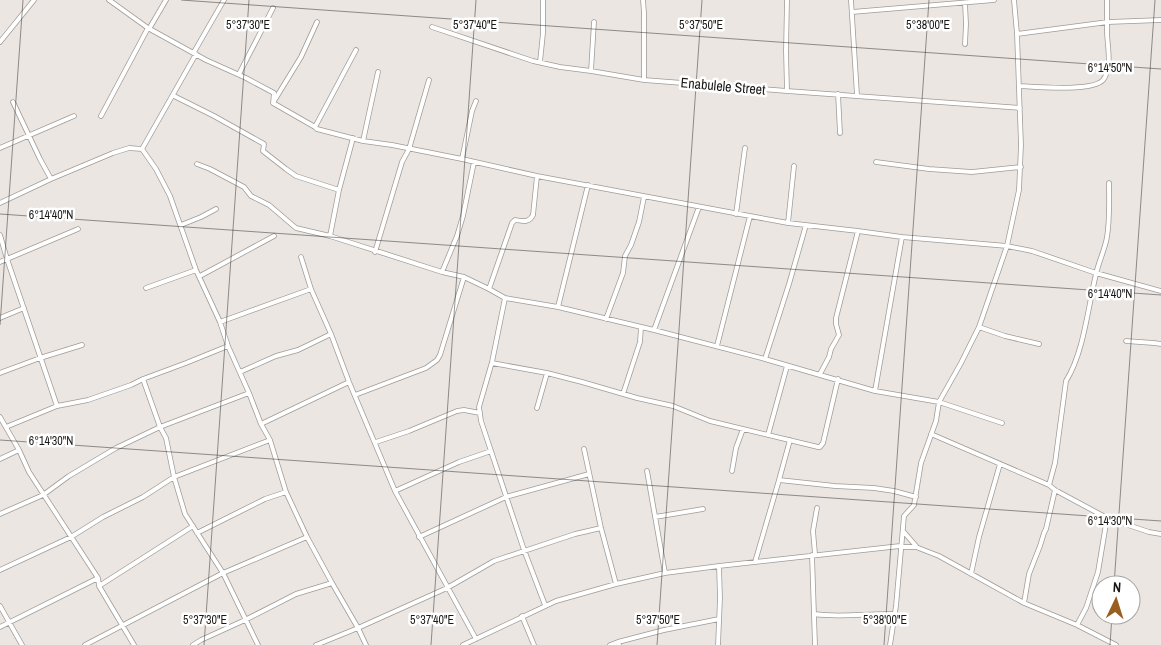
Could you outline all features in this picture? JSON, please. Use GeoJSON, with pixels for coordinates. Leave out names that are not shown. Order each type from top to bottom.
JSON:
{"type":"FeatureCollection","features":[{"type":"Feature","properties":{"kind":"street"},"geometry":{"type":"LineString","coordinates":[[0,42],[34,0]]}},
{"type":"Feature","properties":{"kind":"street"},"geometry":{"type":"LineString","coordinates":[[109,0],[148,29],[274,93],[273,103]]}},
{"type":"Feature","properties":{"kind":"street"},"geometry":{"type":"LineString","coordinates":[[101,116],[148,29],[166,0]]}},
{"type":"Feature","properties":{"kind":"street"},"geometry":{"type":"LineString","coordinates":[[142,149],[174,96],[224,0]]}},
{"type":"Feature","properties":{"kind":"street"},"geometry":{"type":"LineString","coordinates":[[540,62],[543,33],[543,0]]}},
{"type":"Feature","properties":{"kind":"street"},"geometry":{"type":"LineString","coordinates":[[643,0],[644,80]]}},
{"type":"Feature","properties":{"kind":"street"},"geometry":{"type":"LineString","coordinates":[[787,0],[787,91]]}},
{"type":"Feature","properties":{"kind":"street"},"geometry":{"type":"LineString","coordinates":[[851,0],[858,96]]}},
{"type":"Feature","properties":{"kind":"street"},"geometry":{"type":"LineString","coordinates":[[852,12],[994,0]]}},
{"type":"Feature","properties":{"kind":"street"},"geometry":{"type":"LineString","coordinates":[[890,645],[895,614],[904,516],[914,505],[921,463],[936,421],[938,402],[979,327],[1007,246],[1019,190],[1021,167],[1020,86],[1018,34],[1014,0]]}},
{"type":"Feature","properties":{"kind":"street"},"geometry":{"type":"LineString","coordinates":[[1020,86],[1079,88],[1098,84],[1104,79],[1110,54],[1107,31],[1107,0]]}},
{"type":"Feature","properties":{"kind":"street"},"geometry":{"type":"LineString","coordinates":[[965,3],[965,44]]}},
{"type":"Feature","properties":{"kind":"street"},"geometry":{"type":"LineString","coordinates":[[238,74],[273,8]]}},
{"type":"Feature","properties":{"kind":"street"},"geometry":{"type":"LineString","coordinates":[[1018,34],[1108,22],[1161,19]]}},
{"type":"Feature","properties":{"kind":"street"},"geometry":{"type":"LineString","coordinates":[[273,103],[301,57],[317,22]]}},
{"type":"Feature","properties":{"kind":"street"},"geometry":{"type":"LineString","coordinates":[[592,71],[594,22]]}},
{"type":"Feature","properties":{"kind":"street","name":"Enabulele Street"},"geometry":{"type":"LineString","coordinates":[[432,27],[540,62],[560,67],[644,80],[1020,108]]}},
{"type":"Feature","properties":{"kind":"street"},"geometry":{"type":"LineString","coordinates":[[315,127],[356,50]]}},
{"type":"Feature","properties":{"kind":"street"},"geometry":{"type":"LineString","coordinates":[[363,140],[378,72]]}},
{"type":"Feature","properties":{"kind":"street"},"geometry":{"type":"LineString","coordinates":[[375,252],[402,162],[409,149],[429,80]]}},
{"type":"Feature","properties":{"kind":"street"},"geometry":{"type":"LineString","coordinates":[[838,94],[840,133]]}},
{"type":"Feature","properties":{"kind":"street"},"geometry":{"type":"LineString","coordinates":[[174,96],[264,144],[263,151],[296,176],[339,190]]}},
{"type":"Feature","properties":{"kind":"street"},"geometry":{"type":"LineString","coordinates":[[462,159],[472,111],[476,101]]}},
{"type":"Feature","properties":{"kind":"street"},"geometry":{"type":"LineString","coordinates":[[13,102],[51,179]]}},
{"type":"Feature","properties":{"kind":"street"},"geometry":{"type":"LineString","coordinates":[[273,103],[317,129],[340,136],[644,197],[788,223],[902,237],[1007,246],[1032,251],[1096,273],[1161,291]]}},
{"type":"Feature","properties":{"kind":"street"},"geometry":{"type":"LineString","coordinates":[[0,148],[74,116]]}},
{"type":"Feature","properties":{"kind":"street"},"geometry":{"type":"LineString","coordinates":[[330,236],[339,190],[353,138]]}},
{"type":"Feature","properties":{"kind":"street"},"geometry":{"type":"LineString","coordinates":[[0,203],[113,153],[129,148],[142,149]]}},
{"type":"Feature","properties":{"kind":"street"},"geometry":{"type":"LineString","coordinates":[[736,214],[746,148]]}},
{"type":"Feature","properties":{"kind":"street"},"geometry":{"type":"LineString","coordinates":[[142,149],[156,169],[170,196],[196,270],[220,322],[228,346],[261,424],[270,440],[286,492],[366,645]]}},
{"type":"Feature","properties":{"kind":"street"},"geometry":{"type":"LineString","coordinates":[[442,272],[463,216],[474,162]]}},
{"type":"Feature","properties":{"kind":"street"},"geometry":{"type":"LineString","coordinates":[[876,162],[972,172],[1021,167]]}},
{"type":"Feature","properties":{"kind":"street"},"geometry":{"type":"LineString","coordinates":[[197,164],[210,169],[244,188],[251,196],[269,204],[296,228],[330,236],[375,252],[464,277],[505,298],[558,307],[654,330],[875,390],[938,402],[1002,423]]}},
{"type":"Feature","properties":{"kind":"street"},"geometry":{"type":"LineString","coordinates":[[788,223],[794,166]]}},
{"type":"Feature","properties":{"kind":"street"},"geometry":{"type":"LineString","coordinates":[[489,289],[512,223],[515,220],[528,221],[533,215],[537,176]]}},
{"type":"Feature","properties":{"kind":"street"},"geometry":{"type":"LineString","coordinates":[[1049,486],[1055,463],[1066,382],[1073,371],[1078,354],[1096,273],[1107,238],[1109,183]]}},
{"type":"Feature","properties":{"kind":"street"},"geometry":{"type":"LineString","coordinates":[[558,307],[588,185]]}},
{"type":"Feature","properties":{"kind":"street"},"geometry":{"type":"LineString","coordinates":[[606,319],[622,273],[625,256],[639,222],[644,197]]}},
{"type":"Feature","properties":{"kind":"street"},"geometry":{"type":"LineString","coordinates":[[654,330],[699,207]]}},
{"type":"Feature","properties":{"kind":"street"},"geometry":{"type":"LineString","coordinates":[[181,225],[216,209]]}},
{"type":"Feature","properties":{"kind":"street"},"geometry":{"type":"LineString","coordinates":[[717,346],[750,216]]}},
{"type":"Feature","properties":{"kind":"street"},"geometry":{"type":"LineString","coordinates":[[765,359],[806,225]]}},
{"type":"Feature","properties":{"kind":"street"},"geometry":{"type":"LineString","coordinates":[[0,262],[78,229]]}},
{"type":"Feature","properties":{"kind":"street"},"geometry":{"type":"LineString","coordinates":[[820,374],[838,335],[836,318],[858,231]]}},
{"type":"Feature","properties":{"kind":"street"},"geometry":{"type":"LineString","coordinates":[[0,235],[57,406]]}},
{"type":"Feature","properties":{"kind":"street"},"geometry":{"type":"LineString","coordinates":[[200,276],[274,236]]}},
{"type":"Feature","properties":{"kind":"street"},"geometry":{"type":"LineString","coordinates":[[875,390],[902,237]]}},
{"type":"Feature","properties":{"kind":"street"},"geometry":{"type":"LineString","coordinates":[[301,257],[311,289],[395,491],[476,639]]}},
{"type":"Feature","properties":{"kind":"street"},"geometry":{"type":"LineString","coordinates":[[146,288],[196,270]]}},
{"type":"Feature","properties":{"kind":"street"},"geometry":{"type":"LineString","coordinates":[[355,395],[426,368],[437,360],[464,277]]}},
{"type":"Feature","properties":{"kind":"street"},"geometry":{"type":"LineString","coordinates":[[220,322],[311,289]]}},
{"type":"Feature","properties":{"kind":"street"},"geometry":{"type":"LineString","coordinates":[[505,298],[492,363],[480,407],[481,421],[524,550],[545,605]]}},
{"type":"Feature","properties":{"kind":"street"},"geometry":{"type":"LineString","coordinates":[[0,318],[24,308]]}},
{"type":"Feature","properties":{"kind":"street"},"geometry":{"type":"LineString","coordinates":[[623,394],[640,342],[641,327]]}},
{"type":"Feature","properties":{"kind":"street"},"geometry":{"type":"LineString","coordinates":[[979,327],[1005,336],[1039,344]]}},
{"type":"Feature","properties":{"kind":"street"},"geometry":{"type":"LineString","coordinates":[[240,372],[276,356],[298,350],[331,334]]}},
{"type":"Feature","properties":{"kind":"street"},"geometry":{"type":"LineString","coordinates":[[1126,341],[1161,344]]}},
{"type":"Feature","properties":{"kind":"street"},"geometry":{"type":"LineString","coordinates":[[0,373],[82,345]]}},
{"type":"Feature","properties":{"kind":"street"},"geometry":{"type":"LineString","coordinates":[[6,427],[57,406],[88,400],[131,385],[228,346]]}},
{"type":"Feature","properties":{"kind":"street"},"geometry":{"type":"LineString","coordinates":[[492,363],[547,373],[672,406],[710,421],[818,447],[822,445],[838,379]]}},
{"type":"Feature","properties":{"kind":"street"},"geometry":{"type":"LineString","coordinates":[[768,435],[787,366]]}},
{"type":"Feature","properties":{"kind":"street"},"geometry":{"type":"LineString","coordinates":[[537,408],[547,373]]}},
{"type":"Feature","properties":{"kind":"street"},"geometry":{"type":"LineString","coordinates":[[143,379],[160,427],[166,438],[174,477],[185,514],[223,573],[258,645]]}},
{"type":"Feature","properties":{"kind":"street"},"geometry":{"type":"LineString","coordinates":[[261,424],[350,382]]}},
{"type":"Feature","properties":{"kind":"street"},"geometry":{"type":"LineString","coordinates":[[0,514],[43,495],[69,476],[116,448],[160,427],[249,393]]}},
{"type":"Feature","properties":{"kind":"street"},"geometry":{"type":"LineString","coordinates":[[376,442],[410,431],[457,411],[464,410],[480,413]]}},
{"type":"Feature","properties":{"kind":"street"},"geometry":{"type":"LineString","coordinates":[[0,417],[29,472],[98,578],[99,586],[134,645]]}},
{"type":"Feature","properties":{"kind":"street"},"geometry":{"type":"LineString","coordinates":[[732,471],[736,448],[743,429]]}},
{"type":"Feature","properties":{"kind":"street"},"geometry":{"type":"LineString","coordinates":[[931,434],[1049,486],[1107,518],[1161,534]]}},
{"type":"Feature","properties":{"kind":"street"},"geometry":{"type":"LineString","coordinates":[[0,570],[71,537],[103,517],[143,497],[174,477],[270,440]]}},
{"type":"Feature","properties":{"kind":"street"},"geometry":{"type":"LineString","coordinates":[[755,562],[790,440]]}},
{"type":"Feature","properties":{"kind":"street"},"geometry":{"type":"LineString","coordinates":[[584,449],[601,528],[616,584]]}},
{"type":"Feature","properties":{"kind":"street"},"geometry":{"type":"LineString","coordinates":[[0,459],[19,450]]}},
{"type":"Feature","properties":{"kind":"street"},"geometry":{"type":"LineString","coordinates":[[395,491],[459,462],[492,451]]}},
{"type":"Feature","properties":{"kind":"street"},"geometry":{"type":"LineString","coordinates":[[971,574],[979,537],[1000,464]]}},
{"type":"Feature","properties":{"kind":"street"},"geometry":{"type":"LineString","coordinates":[[647,472],[665,573]]}},
{"type":"Feature","properties":{"kind":"street"},"geometry":{"type":"LineString","coordinates":[[419,537],[506,497],[589,474]]}},
{"type":"Feature","properties":{"kind":"street"},"geometry":{"type":"LineString","coordinates":[[779,480],[874,488],[916,497]]}},
{"type":"Feature","properties":{"kind":"street"},"geometry":{"type":"LineString","coordinates":[[1024,603],[1029,574],[1046,529],[1055,490]]}},
{"type":"Feature","properties":{"kind":"street"},"geometry":{"type":"LineString","coordinates":[[197,533],[265,499],[286,492]]}},
{"type":"Feature","properties":{"kind":"street"},"geometry":{"type":"LineString","coordinates":[[815,645],[813,531],[818,508]]}},
{"type":"Feature","properties":{"kind":"street"},"geometry":{"type":"LineString","coordinates":[[654,517],[703,509]]}},
{"type":"Feature","properties":{"kind":"street"},"geometry":{"type":"LineString","coordinates":[[1077,625],[1086,608],[1098,572],[1107,518]]}},
{"type":"Feature","properties":{"kind":"street"},"geometry":{"type":"LineString","coordinates":[[99,586],[193,526]]}},
{"type":"Feature","properties":{"kind":"street"},"geometry":{"type":"LineString","coordinates":[[316,645],[447,588],[494,560],[575,534],[601,528]]}},
{"type":"Feature","properties":{"kind":"street"},"geometry":{"type":"LineString","coordinates":[[903,531],[916,547]]}},
{"type":"Feature","properties":{"kind":"street"},"geometry":{"type":"LineString","coordinates":[[85,645],[223,573],[308,537]]}},
{"type":"Feature","properties":{"kind":"street"},"geometry":{"type":"LineString","coordinates":[[463,645],[545,605],[616,584],[665,573],[900,546],[902,548],[916,547],[939,556],[1024,603],[1077,625],[1116,645]]}},
{"type":"Feature","properties":{"kind":"street"},"geometry":{"type":"LineString","coordinates":[[718,645],[719,566]]}},
{"type":"Feature","properties":{"kind":"street"},"geometry":{"type":"LineString","coordinates":[[0,627],[98,578]]}},
{"type":"Feature","properties":{"kind":"street"},"geometry":{"type":"LineString","coordinates":[[193,645],[296,594],[332,583]]}},
{"type":"Feature","properties":{"kind":"street"},"geometry":{"type":"LineString","coordinates":[[0,606],[22,645]]}},
{"type":"Feature","properties":{"kind":"street"},"geometry":{"type":"LineString","coordinates":[[814,614],[827,616],[895,614]]}},
{"type":"Feature","properties":{"kind":"street"},"geometry":{"type":"LineString","coordinates":[[522,616],[534,645]]}},
{"type":"Feature","properties":{"kind":"street"},"geometry":{"type":"LineString","coordinates":[[610,645],[664,630],[719,619]]}}]}
